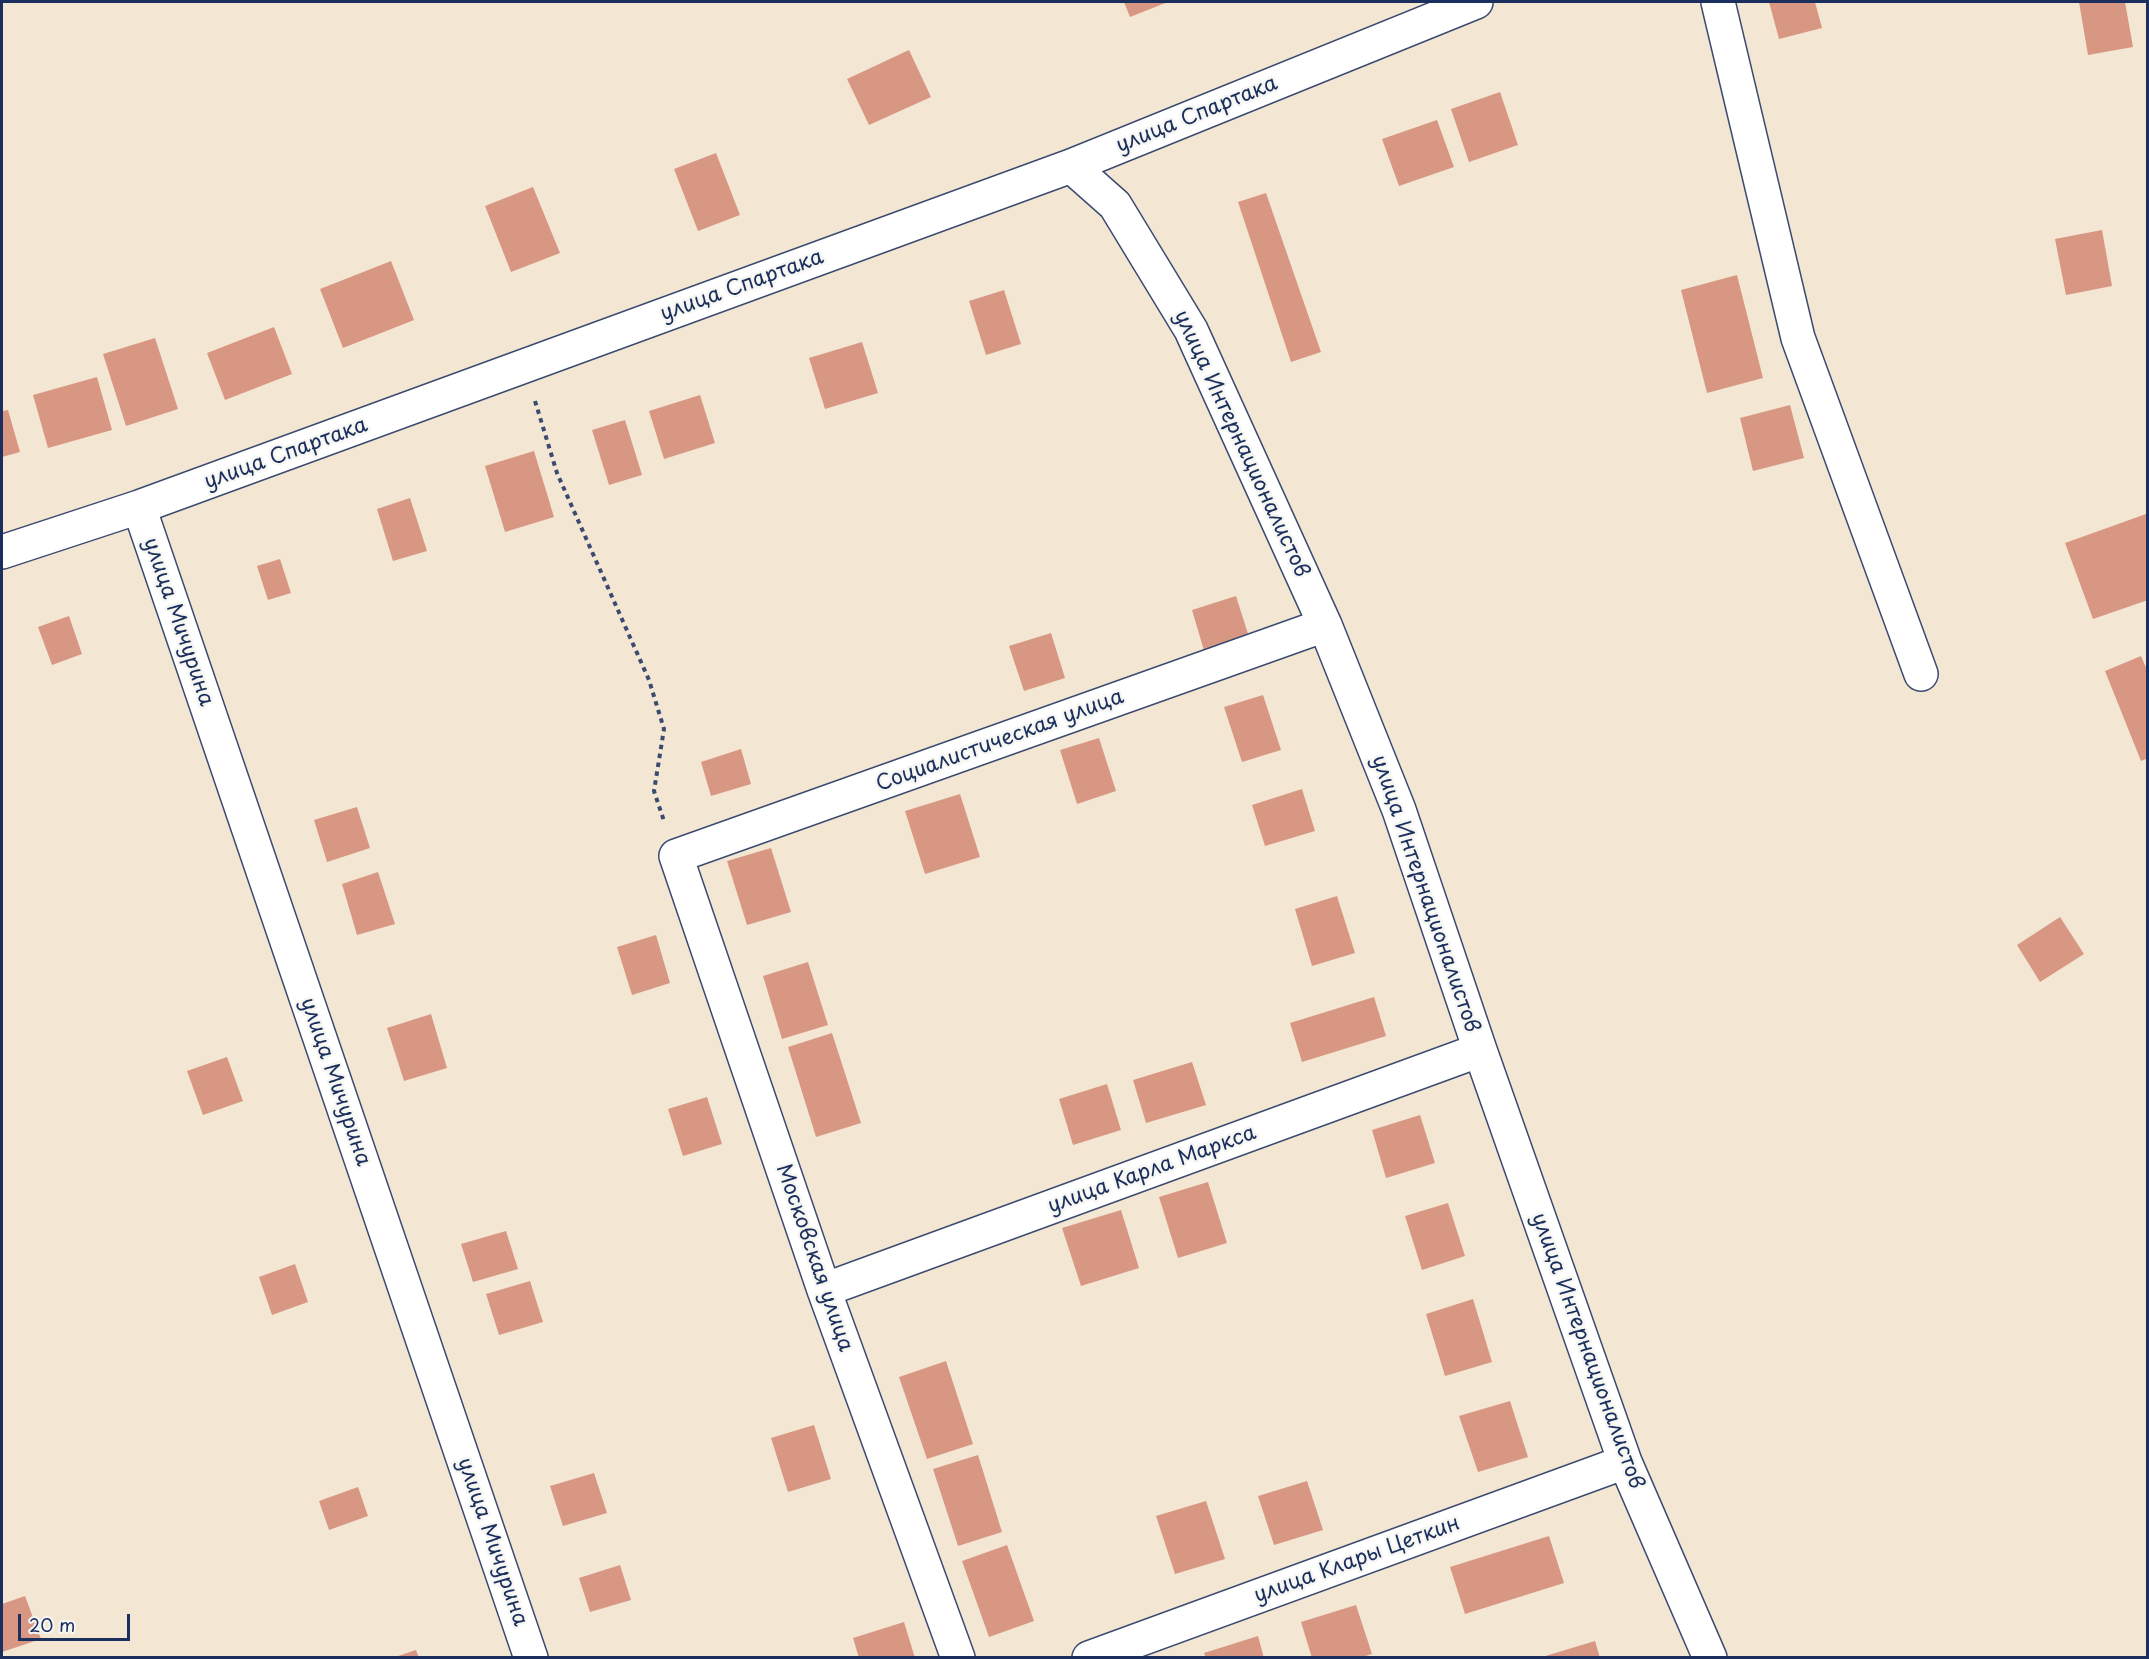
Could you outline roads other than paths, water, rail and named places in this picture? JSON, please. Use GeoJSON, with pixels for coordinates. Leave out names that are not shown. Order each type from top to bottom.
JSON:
{"type":"FeatureCollection","features":[{"type":"Feature","properties":{"kind":"street","name":"улица Спартака"},"geometry":{"type":"LineString","coordinates":[[2,552],[139,507],[1071,166],[1476,2]]}},
{"type":"Feature","properties":{"kind":"street"},"geometry":{"type":"LineString","coordinates":[[1718,2],[1798,338],[1921,674]]}},
{"type":"Feature","properties":{"kind":"street","name":"улица Интернационалистов"},"geometry":{"type":"LineString","coordinates":[[1071,166],[1115,205],[1191,330],[1325,625],[1399,810],[1480,1050],[1625,1462],[1710,1658]]}},
{"type":"Feature","properties":{"kind":"street","name":"улица Мичурина"},"geometry":{"type":"LineString","coordinates":[[139,507],[531,1658]]}},
{"type":"Feature","properties":{"kind":"street","name":"Социалистическая улица"},"geometry":{"type":"LineString","coordinates":[[676,856],[1325,625]]}},
{"type":"Feature","properties":{"kind":"street","name":"Московская улица"},"geometry":{"type":"LineString","coordinates":[[676,856],[824,1290],[958,1658]]}},
{"type":"Feature","properties":{"kind":"street","name":"улица Карла Маркса"},"geometry":{"type":"LineString","coordinates":[[824,1290],[1480,1050]]}},
{"type":"Feature","properties":{"kind":"street","name":"улица Клары Цеткин"},"geometry":{"type":"LineString","coordinates":[[1089,1658],[1625,1462]]}}]}
